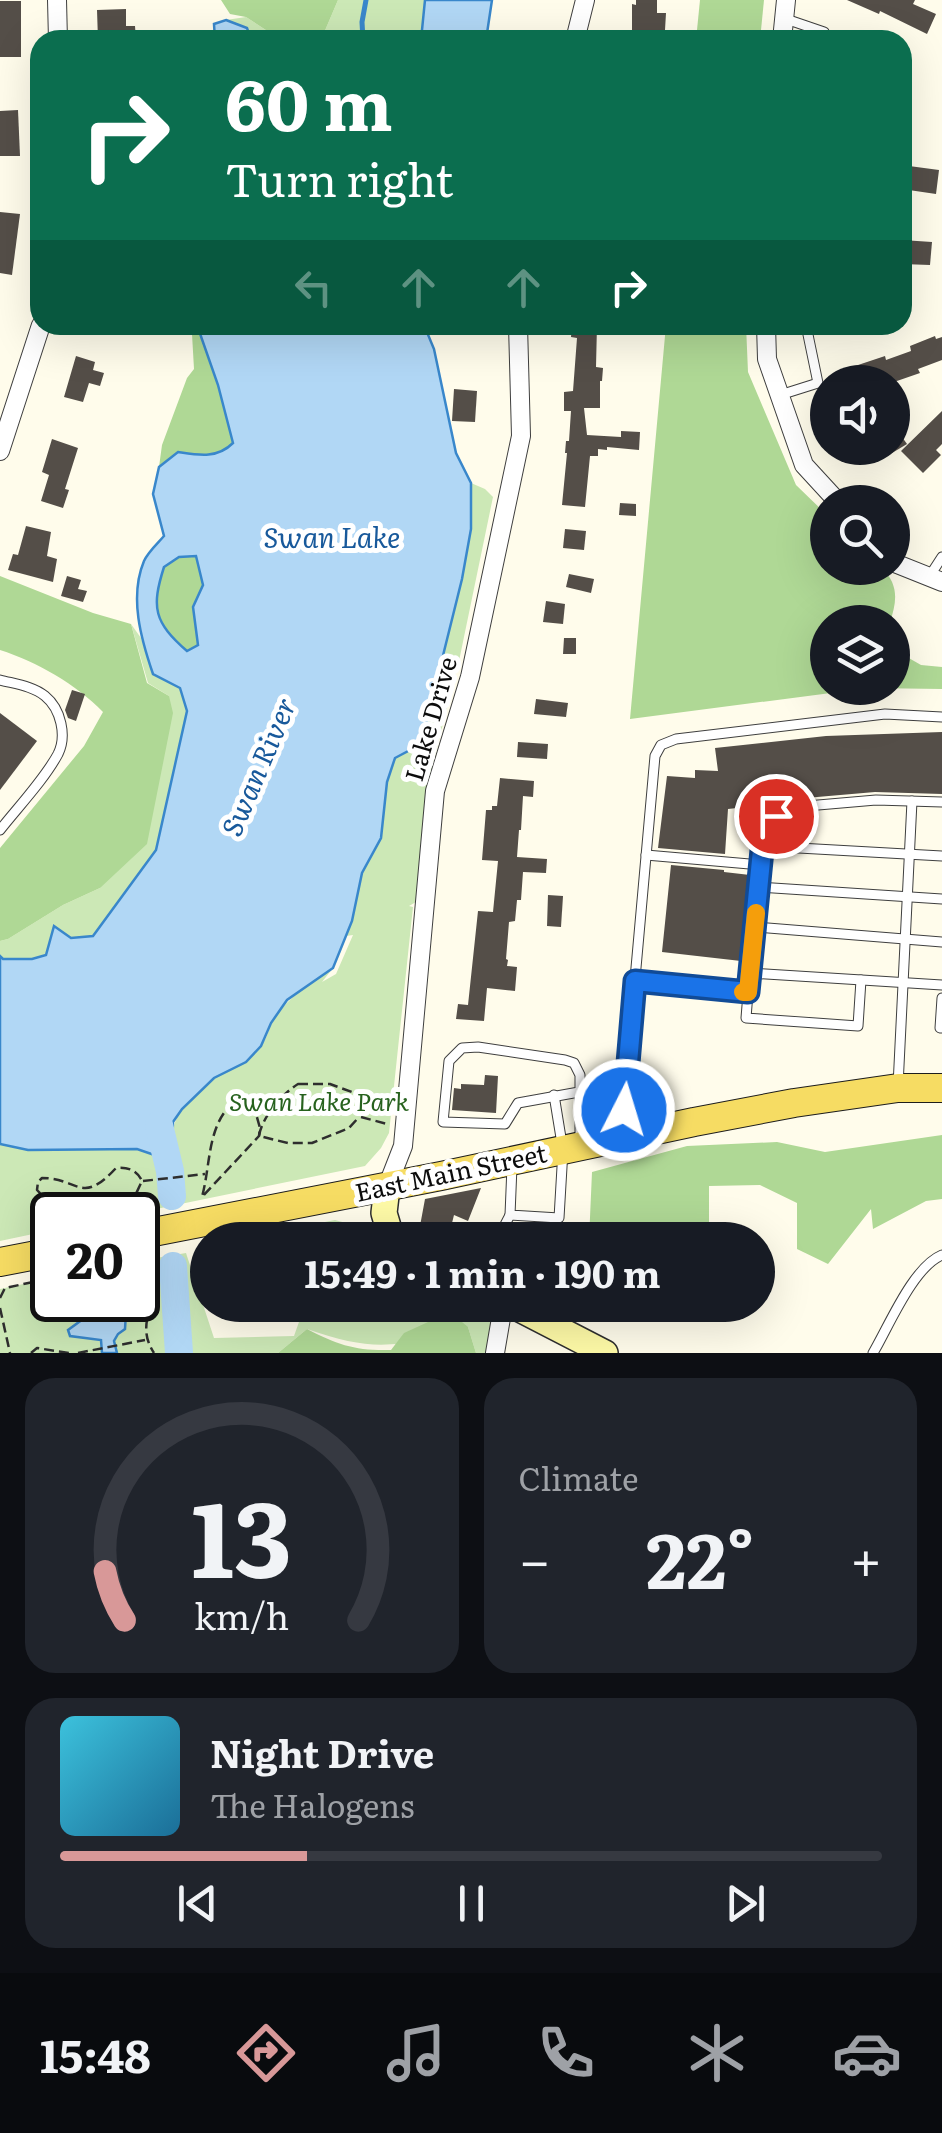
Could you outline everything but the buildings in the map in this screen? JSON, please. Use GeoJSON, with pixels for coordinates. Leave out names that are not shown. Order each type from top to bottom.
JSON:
{"type":"FeatureCollection","features":[{"type":"Feature","properties":{"kind":"main road","name":"East Main Street"},"geometry":{"type":"LineString","coordinates":[[160,1232],[794,1103],[898,1088],[942,1088]]}},
{"type":"Feature","properties":{"kind":"main road"},"geometry":{"type":"LineString","coordinates":[[387,1187],[387,1222]]}},
{"type":"Feature","properties":{"kind":"main road"},"geometry":{"type":"LineString","coordinates":[[0,1262],[30,1256]]}},
{"type":"Feature","properties":{"kind":"main road"},"geometry":{"type":"LineString","coordinates":[[543,1322],[605,1353]]}},
{"type":"Feature","properties":{"kind":"street"},"geometry":{"type":"LineString","coordinates":[[57,0],[58,30]]}},
{"type":"Feature","properties":{"kind":"street"},"geometry":{"type":"LineString","coordinates":[[577,30],[585,0]]}},
{"type":"Feature","properties":{"kind":"street"},"geometry":{"type":"LineString","coordinates":[[0,451],[38,335]]}},
{"type":"Feature","properties":{"kind":"street","name":"Lake Drive"},"geometry":{"type":"LineString","coordinates":[[387,1187],[403,1146],[435,791],[470,677],[522,436],[518,335]]}},
{"type":"Feature","properties":{"kind":"street"},"geometry":{"type":"LineString","coordinates":[[767,335],[768,359],[804,465],[822,485]]}},
{"type":"Feature","properties":{"kind":"street"},"geometry":{"type":"LineString","coordinates":[[910,569],[936,580]]}},
{"type":"Feature","properties":{"kind":"street"},"geometry":{"type":"LineString","coordinates":[[495,1353],[500,1322]]}},
{"type":"Feature","properties":{"kind":"lane"},"geometry":{"type":"LineString","coordinates":[[785,9],[821,30]]}},
{"type":"Feature","properties":{"kind":"lane"},"geometry":{"type":"LineString","coordinates":[[780,395],[818,383],[808,335]]}},
{"type":"Feature","properties":{"kind":"lane"},"geometry":{"type":"LineString","coordinates":[[936,580],[942,557]]}},
{"type":"Feature","properties":{"kind":"lane"},"geometry":{"type":"LineString","coordinates":[[0,680],[46,696],[58,712],[63,731],[60,751],[0,830]]}},
{"type":"Feature","properties":{"kind":"lane"},"geometry":{"type":"LineString","coordinates":[[621,1138],[655,756],[662,745],[676,739],[885,714],[942,717]]}},
{"type":"Feature","properties":{"kind":"lane"},"geometry":{"type":"LineString","coordinates":[[861,980],[858,1026],[746,1018],[764,830],[776,816],[796,807],[876,800],[942,802]]}},
{"type":"Feature","properties":{"kind":"lane"},"geometry":{"type":"LineString","coordinates":[[898,1088],[912,802]]}},
{"type":"Feature","properties":{"kind":"lane"},"geometry":{"type":"LineString","coordinates":[[763,846],[942,856]]}},
{"type":"Feature","properties":{"kind":"lane"},"geometry":{"type":"LineString","coordinates":[[646,855],[761,865]]}},
{"type":"Feature","properties":{"kind":"lane"},"geometry":{"type":"LineString","coordinates":[[759,887],[942,899]]}},
{"type":"Feature","properties":{"kind":"lane"},"geometry":{"type":"LineString","coordinates":[[755,927],[942,942]]}},
{"type":"Feature","properties":{"kind":"lane"},"geometry":{"type":"LineString","coordinates":[[750,974],[942,985]]}},
{"type":"Feature","properties":{"kind":"lane"},"geometry":{"type":"LineString","coordinates":[[635,981],[748,992]]}},
{"type":"Feature","properties":{"kind":"lane"},"geometry":{"type":"LineString","coordinates":[[942,998],[942,1028]]}},
{"type":"Feature","properties":{"kind":"lane"},"geometry":{"type":"LineString","coordinates":[[510,1215],[559,1218],[571,1148],[579,1092],[580,1076],[574,1063],[478,1047],[462,1048],[448,1062],[443,1122],[505,1124],[518,1103],[579,1092]]}},
{"type":"Feature","properties":{"kind":"lane"},"geometry":{"type":"LineString","coordinates":[[554,1095],[571,1148]]}},
{"type":"Feature","properties":{"kind":"lane"},"geometry":{"type":"LineString","coordinates":[[507,1222],[512,1161]]}},
{"type":"Feature","properties":{"kind":"lane"},"geometry":{"type":"LineString","coordinates":[[873,1353],[912,1284],[933,1258],[942,1255]]}},
{"type":"Feature","properties":{"kind":"path"},"geometry":{"type":"LineString","coordinates":[[259,1136],[288,1143],[312,1143],[348,1128],[359,1117],[360,1094],[330,1084],[298,1084],[287,1090],[260,1128]]}},
{"type":"Feature","properties":{"kind":"path"},"geometry":{"type":"LineString","coordinates":[[243,1094],[251,1096],[259,1136],[202,1197],[212,1134],[218,1120],[243,1094]]}},
{"type":"Feature","properties":{"kind":"path"},"geometry":{"type":"LineString","coordinates":[[359,1117],[405,1126]]}},
{"type":"Feature","properties":{"kind":"path"},"geometry":{"type":"LineString","coordinates":[[39,1192],[38,1182],[42,1178],[85,1189],[102,1183],[116,1168],[124,1167],[142,1181]]}},
{"type":"Feature","properties":{"kind":"path"},"geometry":{"type":"LineString","coordinates":[[142,1181],[208,1174]]}},
{"type":"Feature","properties":{"kind":"path"},"geometry":{"type":"LineString","coordinates":[[137,1192],[142,1181]]}},
{"type":"Feature","properties":{"kind":"path"},"geometry":{"type":"LineString","coordinates":[[0,1298],[4,1288],[30,1283]]}},
{"type":"Feature","properties":{"kind":"path"},"geometry":{"type":"LineString","coordinates":[[0,1308],[10,1353]]}},
{"type":"Feature","properties":{"kind":"path"},"geometry":{"type":"LineString","coordinates":[[148,1322],[146,1340],[154,1353]]}},
{"type":"Feature","properties":{"kind":"path"},"geometry":{"type":"LineString","coordinates":[[79,1352],[146,1340]]}},
{"type":"Feature","properties":{"kind":"path"},"geometry":{"type":"LineString","coordinates":[[31,1353],[38,1348],[69,1353]]}},
{"type":"Feature","properties":{"kind":"green space"},"geometry":{"type":"Polygon","coordinates":[[[221,0],[338,0],[325,30],[266,30],[246,17],[230,14],[221,0]]]}},
{"type":"Feature","properties":{"kind":"green space"},"geometry":{"type":"Polygon","coordinates":[[[338,0],[425,0],[423,30],[325,30],[338,0]]]}},
{"type":"Feature","properties":{"kind":"green space"},"geometry":{"type":"Polygon","coordinates":[[[700,0],[764,0],[761,30],[697,30],[700,0]]]}},
{"type":"Feature","properties":{"kind":"green space"},"geometry":{"type":"Polygon","coordinates":[[[246,17],[266,30],[248,30],[226,20],[246,17]]]}},
{"type":"Feature","properties":{"kind":"green space"},"geometry":{"type":"Polygon","coordinates":[[[192,335],[200,335],[233,444],[214,454],[178,452],[159,467],[162,445],[194,369],[192,335]]]}},
{"type":"Feature","properties":{"kind":"green space"},"geometry":{"type":"Polygon","coordinates":[[[665,335],[746,335],[748,372],[796,485],[810,499],[810,585],[894,587],[894,605],[810,605],[810,696],[630,719],[665,335]]]}},
{"type":"Feature","properties":{"kind":"green space","name":"Swan Lake Park"},"geometry":{"type":"Polygon","coordinates":[[[471,483],[493,497],[459,661],[430,775],[416,902],[409,906],[413,907],[389,1133],[381,1148],[365,1166],[160,1208],[160,1192],[30,1192],[30,1235],[0,1241],[0,1144],[28,1150],[137,1149],[162,1157],[162,1163],[174,1155],[172,1132],[195,1092],[260,1047],[274,1019],[293,997],[333,968],[322,982],[336,974],[353,935],[346,936],[362,873],[381,838],[387,782],[395,758],[410,750],[424,732],[471,529],[471,483]]]}},
{"type":"Feature","properties":{"kind":"green space"},"geometry":{"type":"Polygon","coordinates":[[[197,556],[203,585],[193,607],[198,645],[187,651],[162,623],[158,594],[164,567],[179,557],[197,556]]]}},
{"type":"Feature","properties":{"kind":"green space"},"geometry":{"type":"Polygon","coordinates":[[[0,576],[131,624],[147,683],[169,696],[173,713],[147,844],[100,888],[0,941],[0,848],[84,746],[103,712],[55,675],[0,650],[0,576]]]}},
{"type":"Feature","properties":{"kind":"green space"},"geometry":{"type":"Polygon","coordinates":[[[131,624],[141,638],[153,674],[181,688],[187,711],[156,850],[93,936],[52,940],[46,954],[33,959],[3,959],[0,941],[100,888],[169,696],[148,683],[131,624]]]}},
{"type":"Feature","properties":{"kind":"green space"},"geometry":{"type":"Polygon","coordinates":[[[910,659],[921,665],[942,667],[942,689],[910,689],[910,659]]]}},
{"type":"Feature","properties":{"kind":"green space"},"geometry":{"type":"Polygon","coordinates":[[[942,1135],[942,1199],[926,1201],[873,1229],[871,1209],[828,1264],[797,1249],[797,1203],[760,1185],[709,1186],[709,1222],[590,1222],[592,1172],[687,1146],[777,1142],[825,1152],[942,1135]]]}},
{"type":"Feature","properties":{"kind":"green space"},"geometry":{"type":"Polygon","coordinates":[[[186,1253],[190,1265],[190,1322],[209,1322],[214,1338],[294,1336],[299,1322],[495,1322],[487,1353],[476,1353],[468,1327],[388,1345],[351,1342],[307,1329],[278,1353],[0,1353],[0,1289],[30,1283],[30,1322],[160,1322],[160,1257],[186,1253]]]}},
{"type":"Feature","properties":{"kind":"green space"},"geometry":{"type":"Polygon","coordinates":[[[428,1322],[462,1322],[468,1327],[476,1353],[278,1353],[307,1329],[348,1346],[391,1350],[404,1333],[428,1322]]]}},
{"type":"Feature","properties":{"kind":"water"},"geometry":{"type":"Polygon","coordinates":[[[425,0],[492,0],[488,30],[422,30],[425,0]]]}},
{"type":"Feature","properties":{"kind":"water"},"geometry":{"type":"Polygon","coordinates":[[[226,20],[248,30],[214,30],[214,24],[226,20]]]}},
{"type":"Feature","properties":{"kind":"water","name":"Swan Lake"},"geometry":{"type":"Polygon","coordinates":[[[200,335],[428,335],[456,453],[471,483],[471,529],[424,732],[410,750],[395,758],[387,782],[381,838],[362,873],[352,921],[333,968],[287,1000],[261,1046],[246,1062],[214,1078],[182,1109],[173,1122],[172,1150],[166,1159],[137,1149],[28,1150],[0,1144],[0,956],[32,959],[46,955],[54,926],[71,938],[93,936],[156,850],[187,711],[180,688],[153,674],[137,603],[144,561],[164,536],[153,494],[159,467],[178,452],[214,454],[233,443],[200,335]],[[196,556],[179,557],[164,567],[157,604],[162,622],[187,651],[198,645],[193,607],[203,585],[196,556]]]}},
{"type":"Feature","properties":{"kind":"water"},"geometry":{"type":"Polygon","coordinates":[[[79,1322],[125,1322],[125,1329],[114,1341],[117,1353],[102,1353],[101,1340],[70,1336],[68,1330],[79,1322]]]}},
{"type":"Feature","properties":{"kind":"waterway"},"geometry":{"type":"LineString","coordinates":[[362,30],[366,0]]}},
{"type":"Feature","properties":{"kind":"waterway","name":"Swan River"},"geometry":{"type":"LineString","coordinates":[[159,1125],[172,1196]]}},
{"type":"Feature","properties":{"kind":"waterway","name":"Swan River"},"geometry":{"type":"LineString","coordinates":[[173,1266],[179,1353]]}},
{"type":"Feature","properties":{"kind":"slow traffic"},"geometry":{"type":"LineString","coordinates":[[743,992],[748,992],[756,913]]}},
{"type":"Feature","properties":{"kind":"route"},"geometry":{"type":"LineString","coordinates":[[624,1110],[635,981],[748,992],[764,830],[776,816]]}}]}
